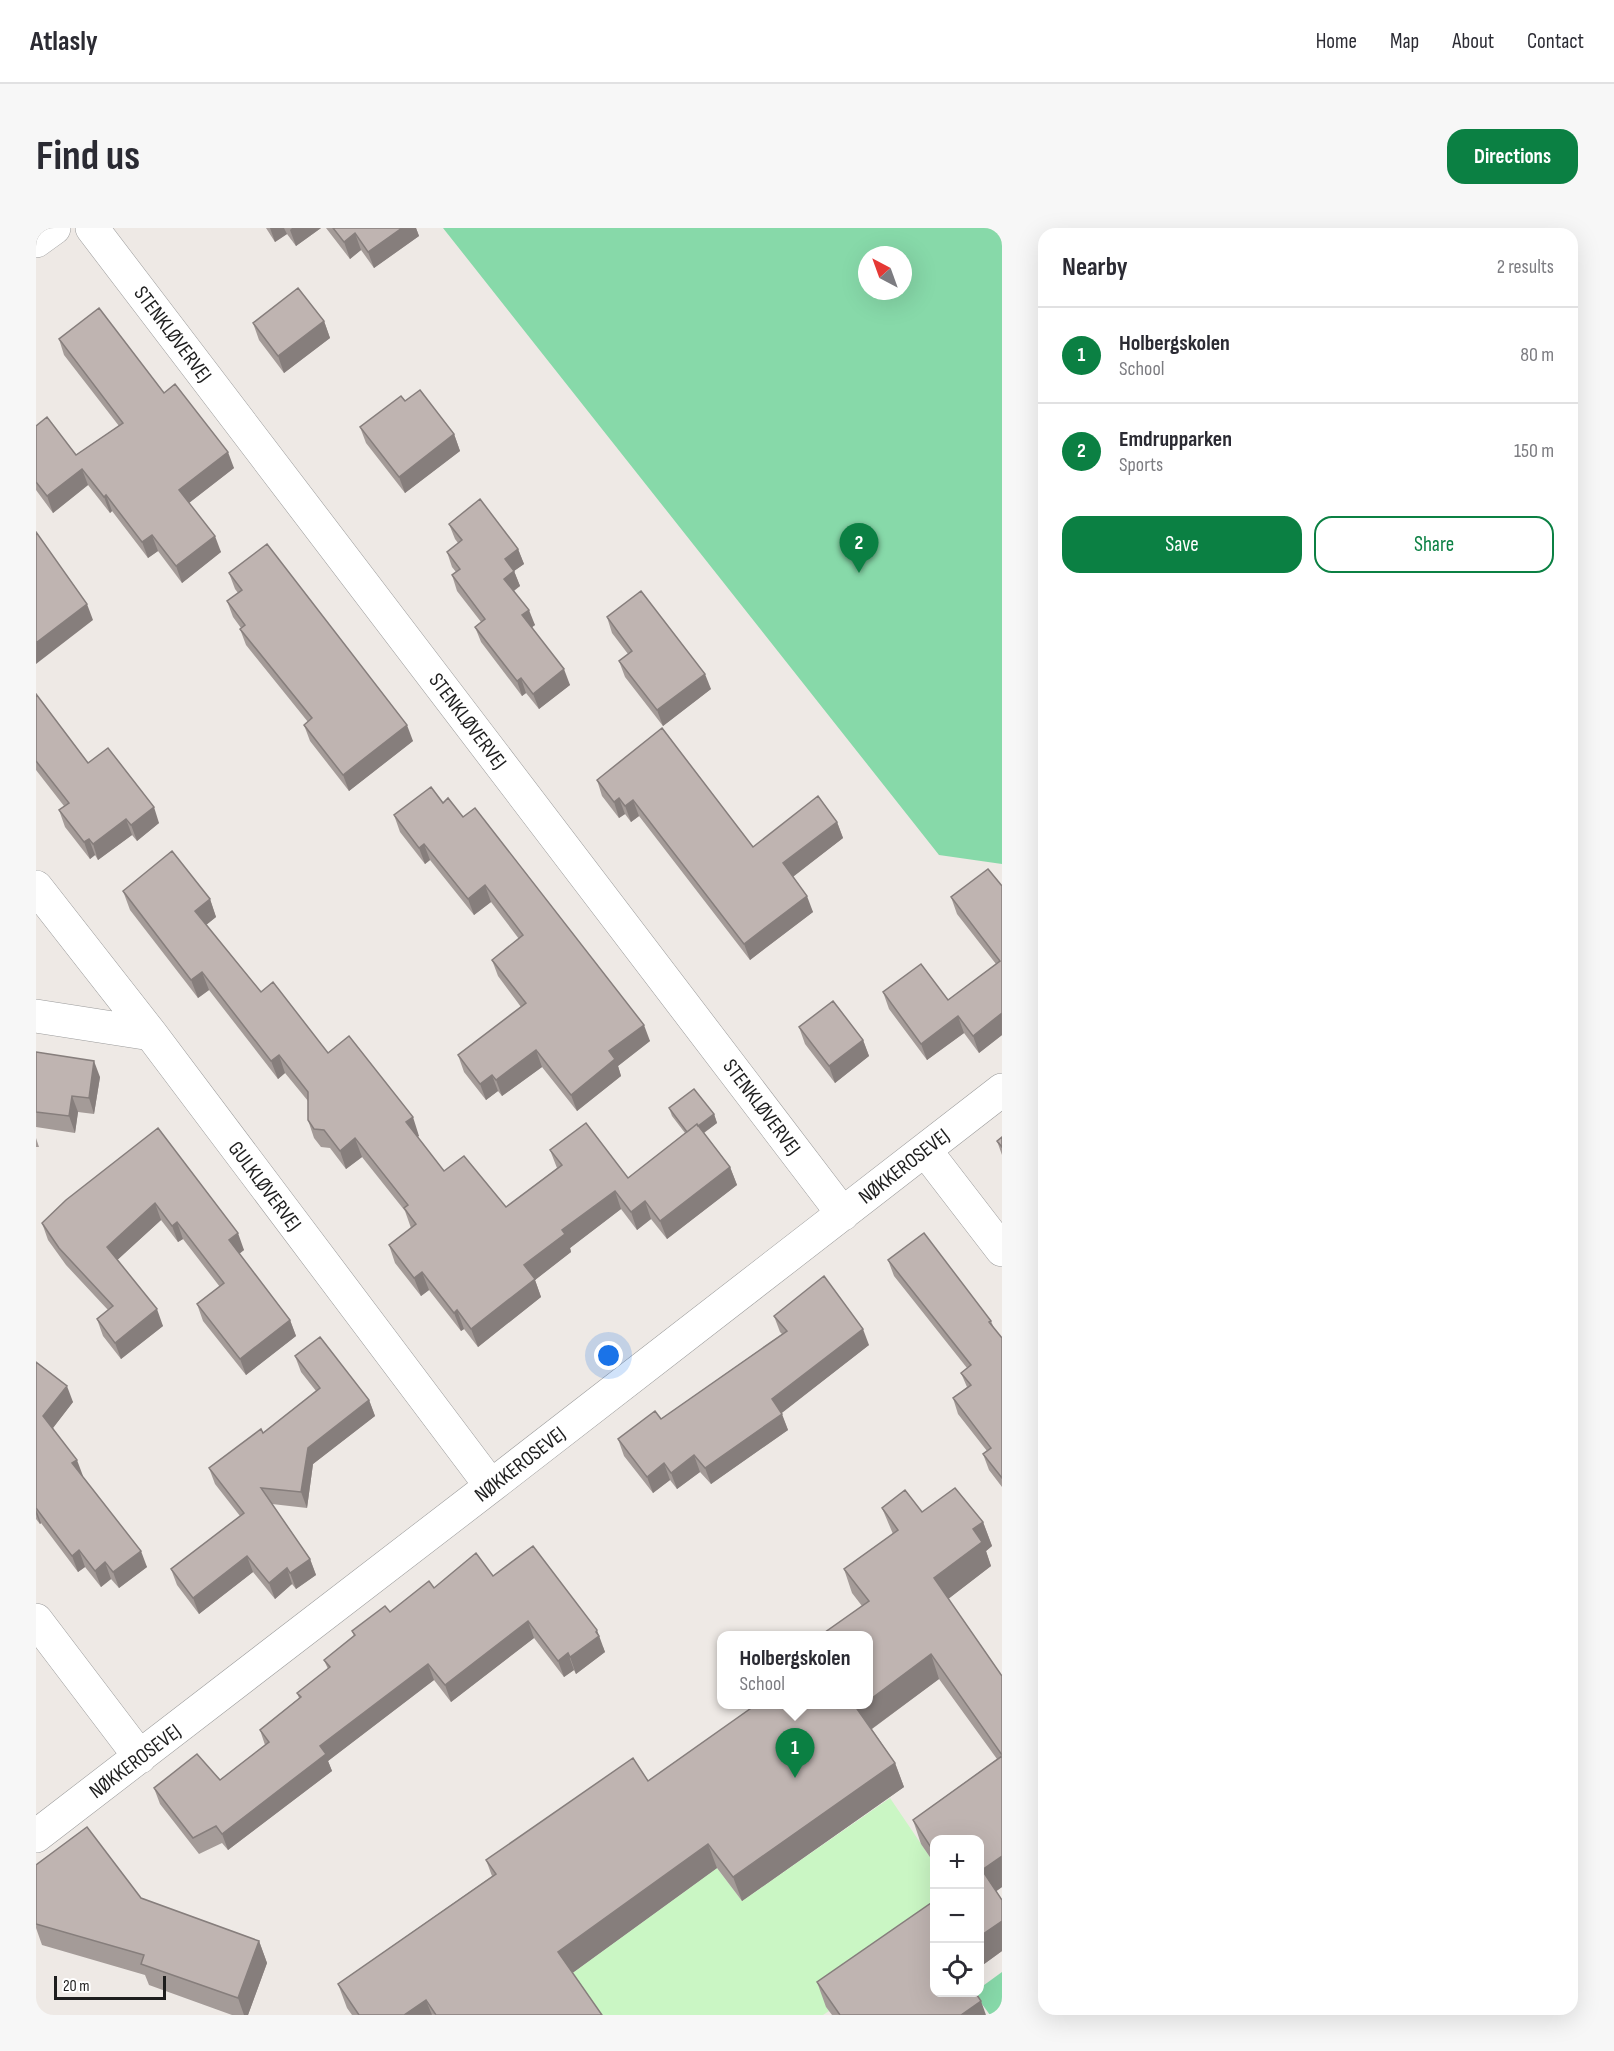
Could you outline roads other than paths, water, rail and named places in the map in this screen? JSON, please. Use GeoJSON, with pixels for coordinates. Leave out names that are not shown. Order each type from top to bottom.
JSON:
{"type":"FeatureCollection","features":[{"type":"Feature","properties":{"kind":"street"},"geometry":{"type":"LineString","coordinates":[[36,241],[54,228]]}},
{"type":"Feature","properties":{"kind":"street","name":"STENKLØVERVEJ"},"geometry":{"type":"LineString","coordinates":[[92,228],[843,1214]]}},
{"type":"Feature","properties":{"kind":"street","name":"GULKLØVERVEJ"},"geometry":{"type":"LineString","coordinates":[[36,887],[151,1034],[492,1486]]}},
{"type":"Feature","properties":{"kind":"street"},"geometry":{"type":"LineString","coordinates":[[36,1016],[151,1034]]}},
{"type":"Feature","properties":{"kind":"street","name":"NØKKEROSEVEJ"},"geometry":{"type":"LineString","coordinates":[[36,1836],[1002,1090]]}},
{"type":"Feature","properties":{"kind":"street"},"geometry":{"type":"LineString","coordinates":[[925,1150],[1002,1250]]}},
{"type":"Feature","properties":{"kind":"street"},"geometry":{"type":"LineString","coordinates":[[36,1620],[140,1757]]}},
{"type":"Feature","properties":{"kind":"place","name":"Emdrupparken"},"geometry":{"type":"Point","coordinates":[859,573]}},
{"type":"Feature","properties":{"kind":"place","name":"Holbergskolen"},"geometry":{"type":"Point","coordinates":[795,1778]}}]}
